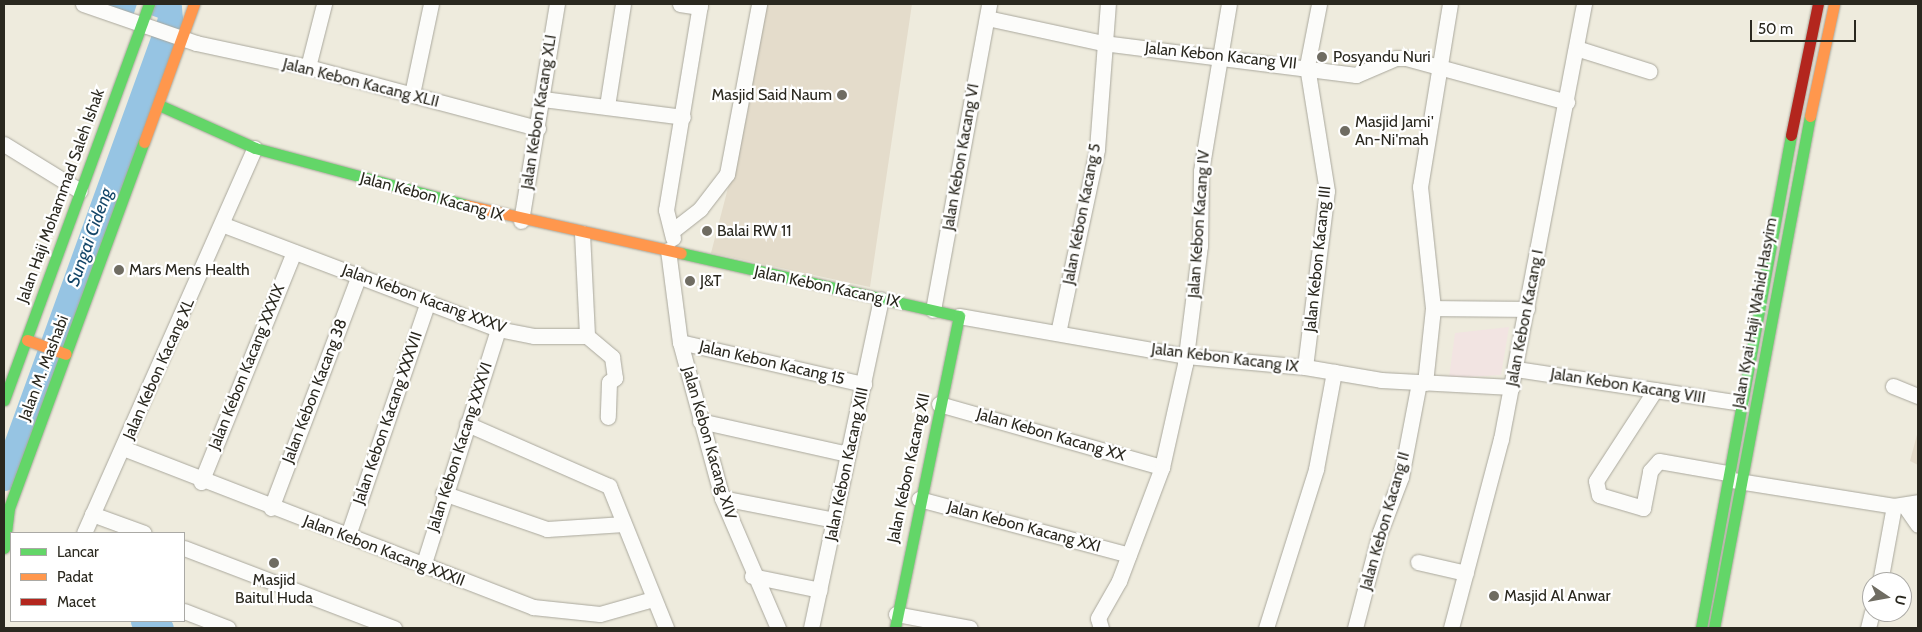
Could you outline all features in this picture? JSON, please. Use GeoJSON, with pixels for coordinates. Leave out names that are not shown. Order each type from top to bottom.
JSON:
{"type":"FeatureCollection","features":[{"type":"Feature","properties":{"kind":"street","name":"Jalan Kebon Kacang XLII"},"geometry":{"type":"LineString","coordinates":[[84,4],[143,22],[180,37],[308,67],[538,128]]}},
{"type":"Feature","properties":{"kind":"street","name":"Jalan Haji Mohammad Saleh Ishak"},"geometry":{"type":"LineString","coordinates":[[4,400],[32,342],[80,191],[149,4]]}},
{"type":"Feature","properties":{"kind":"street","name":"Jalan M. Mashabi"},"geometry":{"type":"LineString","coordinates":[[7,543],[9,508],[62,353],[159,105],[180,37],[194,4]]}},
{"type":"Feature","properties":{"kind":"street"},"geometry":{"type":"LineString","coordinates":[[308,67],[324,4]]}},
{"type":"Feature","properties":{"kind":"street"},"geometry":{"type":"LineString","coordinates":[[412,94],[431,4]]}},
{"type":"Feature","properties":{"kind":"street","name":"Jalan Kebon Kacang XLI"},"geometry":{"type":"LineString","coordinates":[[521,221],[543,99],[557,4]]}},
{"type":"Feature","properties":{"kind":"street"},"geometry":{"type":"LineString","coordinates":[[606,106],[623,4]]}},
{"type":"Feature","properties":{"kind":"street"},"geometry":{"type":"LineString","coordinates":[[680,4],[700,5]]}},
{"type":"Feature","properties":{"kind":"street"},"geometry":{"type":"LineString","coordinates":[[672,230],[700,208],[727,174],[759,4]]}},
{"type":"Feature","properties":{"kind":"street","name":"Jalan Kebon Kacang 5"},"geometry":{"type":"LineString","coordinates":[[1058,333],[1097,148],[1103,43],[1108,4]]}},
{"type":"Feature","properties":{"kind":"street","name":"Jalan Kebon Kacang IV"},"geometry":{"type":"LineString","coordinates":[[1101,628],[1098,618],[1129,555],[1162,467],[1186,356],[1200,246],[1201,171],[1229,4]]}},
{"type":"Feature","properties":{"kind":"street","name":"Jalan Kebon Kacang III"},"geometry":{"type":"LineString","coordinates":[[1305,367],[1327,191],[1307,66],[1319,4]]}},
{"type":"Feature","properties":{"kind":"street","name":"Jalan Kebon Kacang II"},"geometry":{"type":"LineString","coordinates":[[1355,628],[1380,532],[1401,477],[1422,383],[1433,308],[1420,187],[1450,4]]}},
{"type":"Feature","properties":{"kind":"street","name":"Jalan Kebon Kacang I"},"geometry":{"type":"LineString","coordinates":[[1451,628],[1516,369],[1584,4]]}},
{"type":"Feature","properties":{"kind":"street","name":"Jalan Kyai Haji Wahid Hasyim"},"geometry":{"type":"LineString","coordinates":[[1714,628],[1727,557],[1732,478],[1740,403],[1818,4]]}},
{"type":"Feature","properties":{"kind":"street","name":"Jalan Kyai Haji Wahid Hasyim"},"geometry":{"type":"LineString","coordinates":[[1701,628],[1712,553],[1732,478],[1834,4]]}},
{"type":"Feature","properties":{"kind":"street","name":"Jalan Kebon Kacang XIV"},"geometry":{"type":"LineString","coordinates":[[700,5],[683,117],[666,210],[672,230],[671,250],[680,342],[722,498],[752,576],[778,628]]}},
{"type":"Feature","properties":{"kind":"street","name":"Jalan Kebon Kacang VII"},"geometry":{"type":"LineString","coordinates":[[988,11],[1103,43],[1307,66],[1356,75],[1396,58],[1441,68],[1567,102]]}},
{"type":"Feature","properties":{"kind":"street","name":"Jalan Kebon Kacang VI"},"geometry":{"type":"LineString","coordinates":[[933,310],[988,11]]}},
{"type":"Feature","properties":{"kind":"street"},"geometry":{"type":"LineString","coordinates":[[1576,48],[1649,71]]}},
{"type":"Feature","properties":{"kind":"street"},"geometry":{"type":"LineString","coordinates":[[543,99],[683,117]]}},
{"type":"Feature","properties":{"kind":"street","name":"Jalan Kebon Kacang IX"},"geometry":{"type":"LineString","coordinates":[[159,105],[255,148],[521,221],[671,250],[959,316],[1186,356],[1305,367],[1422,383],[1512,387]]}},
{"type":"Feature","properties":{"kind":"street"},"geometry":{"type":"LineString","coordinates":[[4,144],[80,191]]}},
{"type":"Feature","properties":{"kind":"street","name":"Jalan Kebon Kacang XL"},"geometry":{"type":"LineString","coordinates":[[84,532],[224,225],[255,148]]}},
{"type":"Feature","properties":{"kind":"street","name":"Jalan Kebon Kacang XXXV"},"geometry":{"type":"LineString","coordinates":[[224,225],[498,329],[534,336],[587,336]]}},
{"type":"Feature","properties":{"kind":"street"},"geometry":{"type":"LineString","coordinates":[[582,233],[587,336],[612,357],[614,378],[609,382],[608,417]]}},
{"type":"Feature","properties":{"kind":"street","name":"Jalan Kebon Kacang XXXIX"},"geometry":{"type":"LineString","coordinates":[[201,482],[294,252]]}},
{"type":"Feature","properties":{"kind":"street","name":"Jalan Kebon Kacang 38"},"geometry":{"type":"LineString","coordinates":[[271,508],[359,275]]}},
{"type":"Feature","properties":{"kind":"street","name":"Jalan Kebon Kacang XIII"},"geometry":{"type":"LineString","coordinates":[[811,628],[881,299]]}},
{"type":"Feature","properties":{"kind":"street","name":"Jalan Kebon Kacang XXXVII"},"geometry":{"type":"LineString","coordinates":[[348,536],[428,301]]}},
{"type":"Feature","properties":{"kind":"street"},"geometry":{"type":"LineString","coordinates":[[1433,308],[1527,309]]}},
{"type":"Feature","properties":{"kind":"street","name":"Jalan Kebon Kacang XII"},"geometry":{"type":"LineString","coordinates":[[895,621],[919,499],[959,316]]}},
{"type":"Feature","properties":{"kind":"street","name":"Jalan Kebon Kacang XXXVI"},"geometry":{"type":"LineString","coordinates":[[423,566],[443,493],[468,424],[498,329]]}},
{"type":"Feature","properties":{"kind":"street"},"geometry":{"type":"LineString","coordinates":[[32,342],[62,353]]}},
{"type":"Feature","properties":{"kind":"street","name":"Jalan Kebon Kacang 15"},"geometry":{"type":"LineString","coordinates":[[680,342],[864,384]]}},
{"type":"Feature","properties":{"kind":"street","name":"Jalan Kebon Kacang VIII"},"geometry":{"type":"LineString","coordinates":[[1516,369],[1740,403]]}},
{"type":"Feature","properties":{"kind":"street"},"geometry":{"type":"LineString","coordinates":[[1266,628],[1316,468],[1334,372]]}},
{"type":"Feature","properties":{"kind":"street"},"geometry":{"type":"LineString","coordinates":[[1894,386],[1918,396]]}},
{"type":"Feature","properties":{"kind":"street"},"geometry":{"type":"LineString","coordinates":[[1655,390],[1596,481],[1599,495],[1643,508],[1650,471],[1658,461],[1732,478],[1905,504],[1918,525]]}},
{"type":"Feature","properties":{"kind":"street","name":"Jalan Kebon Kacang XX"},"geometry":{"type":"LineString","coordinates":[[939,404],[1162,467]]}},
{"type":"Feature","properties":{"kind":"street"},"geometry":{"type":"LineString","coordinates":[[700,421],[848,454]]}},
{"type":"Feature","properties":{"kind":"street"},"geometry":{"type":"LineString","coordinates":[[468,424],[594,476],[613,493],[653,599],[666,628]]}},
{"type":"Feature","properties":{"kind":"street","name":"Jalan Kebon Kacang XXXII"},"geometry":{"type":"LineString","coordinates":[[122,448],[201,482],[533,607],[568,614],[600,614],[653,599]]}},
{"type":"Feature","properties":{"kind":"street"},"geometry":{"type":"LineString","coordinates":[[443,493],[548,529],[624,524]]}},
{"type":"Feature","properties":{"kind":"street"},"geometry":{"type":"LineString","coordinates":[[722,498],[834,520]]}},
{"type":"Feature","properties":{"kind":"street","name":"Jalan Kebon Kacang XXI"},"geometry":{"type":"LineString","coordinates":[[919,499],[1129,555]]}},
{"type":"Feature","properties":{"kind":"street"},"geometry":{"type":"LineString","coordinates":[[1883,572],[1905,504]]}},
{"type":"Feature","properties":{"kind":"street"},"geometry":{"type":"LineString","coordinates":[[92,514],[141,532]]}},
{"type":"Feature","properties":{"kind":"street"},"geometry":{"type":"LineString","coordinates":[[185,548],[394,628]]}},
{"type":"Feature","properties":{"kind":"street"},"geometry":{"type":"LineString","coordinates":[[1712,553],[1727,557]]}},
{"type":"Feature","properties":{"kind":"street"},"geometry":{"type":"LineString","coordinates":[[1418,562],[1466,572]]}},
{"type":"Feature","properties":{"kind":"street"},"geometry":{"type":"LineString","coordinates":[[752,576],[820,590]]}},
{"type":"Feature","properties":{"kind":"street"},"geometry":{"type":"LineString","coordinates":[[185,611],[228,628]]}},
{"type":"Feature","properties":{"kind":"street"},"geometry":{"type":"LineString","coordinates":[[895,621],[970,628]]}},
{"type":"Feature","properties":{"kind":"shaded area"},"geometry":{"type":"Polygon","coordinates":[[[767,4],[912,4],[870,287],[711,253],[747,115],[767,4]]]}},
{"type":"Feature","properties":{"kind":"shaded area"},"geometry":{"type":"Polygon","coordinates":[[[1509,327],[1501,375],[1449,378],[1455,333],[1509,327]]]}},
{"type":"Feature","properties":{"kind":"shaded area"},"geometry":{"type":"Polygon","coordinates":[[[1918,431],[1918,465],[1910,461],[1918,431]]]}},
{"type":"Feature","properties":{"kind":"water"},"geometry":{"type":"Polygon","coordinates":[[[101,4],[137,4],[133,16],[101,4]]]}},
{"type":"Feature","properties":{"kind":"waterway","name":"Sungai Cideng"},"geometry":{"type":"LineString","coordinates":[[4,478],[170,19],[169,8],[158,4]]}},
{"type":"Feature","properties":{"kind":"waterway"},"geometry":{"type":"LineString","coordinates":[[146,622],[161,628]]}},
{"type":"Feature","properties":{"kind":"traffic: fast"},"geometry":{"type":"LineString","coordinates":[[4,400],[149,4]]}},
{"type":"Feature","properties":{"kind":"traffic: fast"},"geometry":{"type":"LineString","coordinates":[[159,105],[255,148],[466,205]]}},
{"type":"Feature","properties":{"kind":"traffic: fast"},"geometry":{"type":"LineString","coordinates":[[1714,628],[1810,116]]}},
{"type":"Feature","properties":{"kind":"traffic: fast"},"geometry":{"type":"LineString","coordinates":[[1701,628],[1791,135]]}},
{"type":"Feature","properties":{"kind":"traffic: fast"},"geometry":{"type":"LineString","coordinates":[[4,548],[9,508],[144,142]]}},
{"type":"Feature","properties":{"kind":"traffic: fast"},"geometry":{"type":"LineString","coordinates":[[681,253],[959,316],[895,628]]}},
{"type":"Feature","properties":{"kind":"traffic: slow"},"geometry":{"type":"LineString","coordinates":[[144,142],[194,4]]}},
{"type":"Feature","properties":{"kind":"traffic: slow"},"geometry":{"type":"LineString","coordinates":[[1810,116],[1834,4]]}},
{"type":"Feature","properties":{"kind":"traffic: slow"},"geometry":{"type":"LineString","coordinates":[[466,205],[681,253]]}},
{"type":"Feature","properties":{"kind":"traffic: slow"},"geometry":{"type":"LineString","coordinates":[[27,340],[66,354]]}},
{"type":"Feature","properties":{"kind":"traffic: jam"},"geometry":{"type":"LineString","coordinates":[[1791,135],[1818,4]]}},
{"type":"Feature","properties":{"kind":"place","name":"Posyandu Nuri"},"geometry":{"type":"Point","coordinates":[1322,57]}},
{"type":"Feature","properties":{"kind":"place","name":"Masjid Said Naum"},"geometry":{"type":"Point","coordinates":[842,95]}},
{"type":"Feature","properties":{"kind":"place","name":"Masjid Jami' An-Ni'mah"},"geometry":{"type":"Point","coordinates":[1345,131]}},
{"type":"Feature","properties":{"kind":"place","name":"Balai RW 11"},"geometry":{"type":"Point","coordinates":[707,231]}},
{"type":"Feature","properties":{"kind":"place","name":"Mars Mens Health"},"geometry":{"type":"Point","coordinates":[119,270]}},
{"type":"Feature","properties":{"kind":"place","name":"J&T"},"geometry":{"type":"Point","coordinates":[690,281]}},
{"type":"Feature","properties":{"kind":"place","name":"Masjid Baitul Huda"},"geometry":{"type":"Point","coordinates":[274,563]}},
{"type":"Feature","properties":{"kind":"place","name":"Masjid Al Anwar"},"geometry":{"type":"Point","coordinates":[1494,596]}}]}
